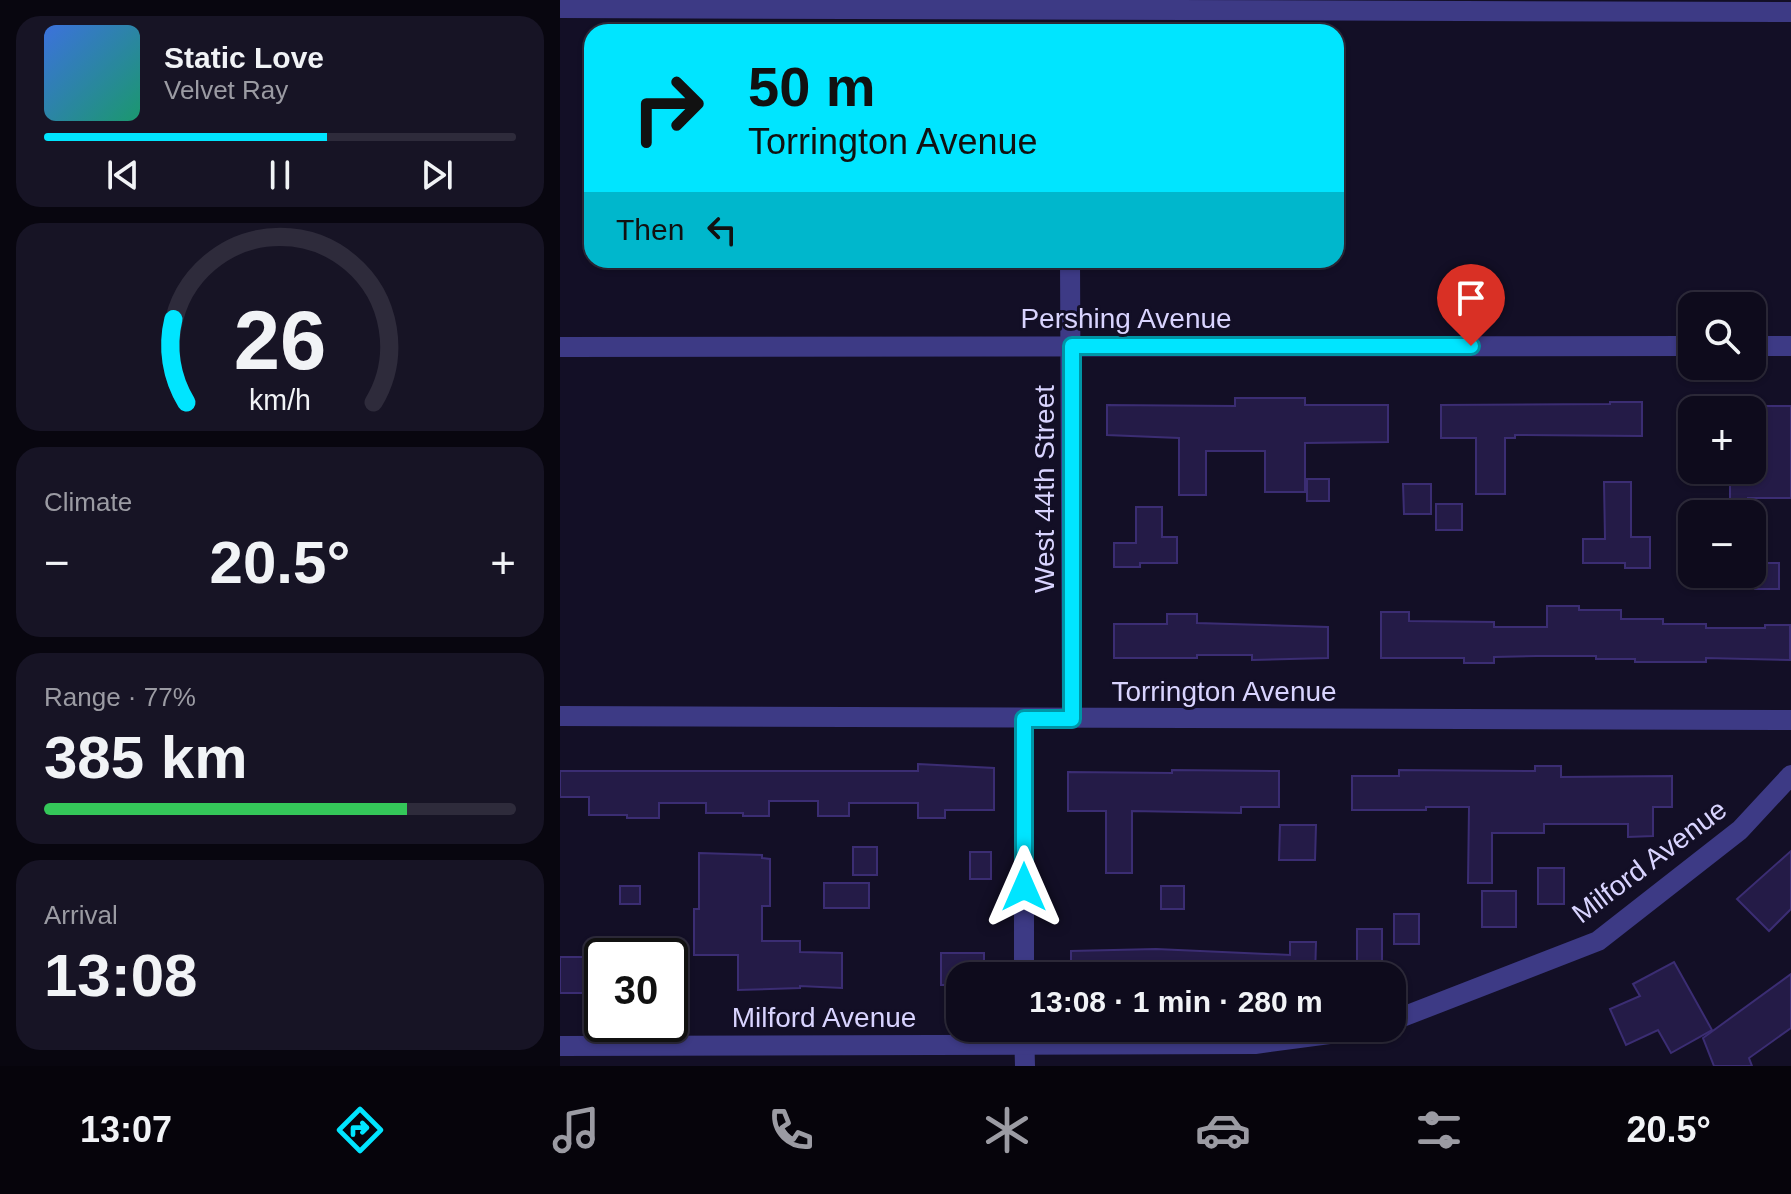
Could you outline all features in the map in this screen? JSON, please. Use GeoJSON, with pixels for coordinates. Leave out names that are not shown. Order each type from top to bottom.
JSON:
{"type":"FeatureCollection","features":[{"type":"Feature","properties":{"kind":"street"},"geometry":{"type":"LineString","coordinates":[[560,8],[1064,5],[1791,12]]}},
{"type":"Feature","properties":{"kind":"street","name":"West 44th Street"},"geometry":{"type":"LineString","coordinates":[[1070,268],[1072,719]]}},
{"type":"Feature","properties":{"kind":"street","name":"Pershing Avenue"},"geometry":{"type":"LineString","coordinates":[[560,347],[1678,346]]}},
{"type":"Feature","properties":{"kind":"street"},"geometry":{"type":"LineString","coordinates":[[1766,346],[1791,346]]}},
{"type":"Feature","properties":{"kind":"street","name":"Torrington Avenue"},"geometry":{"type":"LineString","coordinates":[[560,716],[1791,720]]}},
{"type":"Feature","properties":{"kind":"street"},"geometry":{"type":"LineString","coordinates":[[1024,719],[1024,962]]}},
{"type":"Feature","properties":{"kind":"street","name":"Milford Avenue"},"geometry":{"type":"LineString","coordinates":[[1406,1016],[1598,941],[1740,830],[1791,775]]}},
{"type":"Feature","properties":{"kind":"street","name":"Milford Avenue"},"geometry":{"type":"LineString","coordinates":[[560,1046],[946,1038]]}},
{"type":"Feature","properties":{"kind":"street"},"geometry":{"type":"LineString","coordinates":[[1024,1042],[1025,1066]]}},
{"type":"Feature","properties":{"kind":"street","name":"Milford Avenue"},"geometry":{"type":"LineString","coordinates":[[1197,1042],[1270,1042]]}},
{"type":"Feature","properties":{"kind":"building"},"geometry":{"type":"Polygon","coordinates":[[[1235,398],[1305,398],[1305,405],[1388,405],[1388,442],[1305,443],[1305,492],[1265,492],[1265,451],[1206,451],[1206,495],[1179,495],[1179,438],[1107,435],[1107,405],[1235,406],[1235,398]]]}},
{"type":"Feature","properties":{"kind":"building"},"geometry":{"type":"Polygon","coordinates":[[[1642,402],[1642,436],[1515,435],[1515,438],[1505,438],[1505,494],[1476,494],[1476,438],[1441,438],[1441,405],[1642,402]]]}},
{"type":"Feature","properties":{"kind":"building"},"geometry":{"type":"Polygon","coordinates":[[[1766,406],[1791,406],[1791,498],[1730,500],[1730,484],[1766,484],[1766,406]]]}},
{"type":"Feature","properties":{"kind":"building"},"geometry":{"type":"Polygon","coordinates":[[[1307,479],[1329,479],[1329,501],[1307,501],[1307,479]]]}},
{"type":"Feature","properties":{"kind":"building"},"geometry":{"type":"Polygon","coordinates":[[[1604,482],[1631,482],[1631,537],[1650,537],[1650,568],[1625,568],[1625,563],[1583,563],[1583,539],[1605,539],[1604,482]]]}},
{"type":"Feature","properties":{"kind":"building"},"geometry":{"type":"Polygon","coordinates":[[[1403,484],[1431,484],[1431,514],[1404,514],[1403,484]]]}},
{"type":"Feature","properties":{"kind":"building"},"geometry":{"type":"Polygon","coordinates":[[[1436,504],[1462,504],[1462,530],[1436,530],[1436,504]]]}},
{"type":"Feature","properties":{"kind":"building"},"geometry":{"type":"Polygon","coordinates":[[[1136,507],[1162,507],[1162,537],[1177,537],[1177,563],[1114,567],[1114,543],[1136,543],[1136,507]]]}},
{"type":"Feature","properties":{"kind":"building"},"geometry":{"type":"Polygon","coordinates":[[[1766,563],[1779,563],[1779,589],[1755,589],[1766,588],[1766,563]]]}},
{"type":"Feature","properties":{"kind":"building"},"geometry":{"type":"Polygon","coordinates":[[[1547,606],[1621,610],[1621,619],[1663,619],[1663,624],[1706,624],[1706,628],[1790,625],[1790,660],[1706,658],[1706,662],[1635,662],[1635,659],[1596,659],[1596,656],[1537,656],[1494,657],[1494,663],[1464,663],[1464,658],[1381,658],[1381,612],[1409,612],[1409,621],[1494,622],[1494,627],[1547,627],[1547,606]]]}},
{"type":"Feature","properties":{"kind":"building"},"geometry":{"type":"Polygon","coordinates":[[[1167,614],[1197,614],[1197,623],[1328,627],[1328,658],[1252,660],[1252,655],[1197,655],[1197,658],[1114,658],[1114,624],[1167,624],[1167,614]]]}},
{"type":"Feature","properties":{"kind":"building"},"geometry":{"type":"Polygon","coordinates":[[[918,764],[994,768],[994,810],[945,810],[945,818],[918,818],[918,803],[849,803],[849,816],[818,816],[818,801],[769,801],[769,816],[743,816],[743,813],[706,813],[706,803],[659,803],[659,818],[627,818],[627,815],[589,815],[589,797],[560,797],[560,771],[918,771],[918,764]]]}},
{"type":"Feature","properties":{"kind":"building"},"geometry":{"type":"Polygon","coordinates":[[[1535,766],[1561,766],[1561,777],[1672,776],[1672,807],[1653,807],[1653,836],[1628,837],[1628,824],[1544,824],[1544,833],[1492,833],[1492,883],[1468,883],[1469,807],[1352,810],[1352,776],[1399,776],[1399,770],[1535,771],[1535,766]]]}},
{"type":"Feature","properties":{"kind":"building"},"geometry":{"type":"Polygon","coordinates":[[[1172,770],[1279,771],[1279,807],[1241,807],[1241,813],[1132,811],[1132,873],[1106,873],[1106,811],[1068,811],[1068,772],[1172,773],[1172,770]]]}},
{"type":"Feature","properties":{"kind":"building"},"geometry":{"type":"Polygon","coordinates":[[[1280,825],[1316,825],[1315,860],[1279,860],[1280,825]]]}},
{"type":"Feature","properties":{"kind":"building"},"geometry":{"type":"Polygon","coordinates":[[[853,847],[877,847],[877,875],[853,875],[853,847]]]}},
{"type":"Feature","properties":{"kind":"building"},"geometry":{"type":"Polygon","coordinates":[[[1791,851],[1791,909],[1769,931],[1737,899],[1791,851]]]}},
{"type":"Feature","properties":{"kind":"building"},"geometry":{"type":"Polygon","coordinates":[[[970,852],[991,852],[991,879],[970,879],[970,852]]]}},
{"type":"Feature","properties":{"kind":"building"},"geometry":{"type":"Polygon","coordinates":[[[699,853],[762,855],[762,858],[770,859],[770,906],[762,906],[762,941],[800,941],[800,952],[842,953],[842,988],[800,986],[738,990],[738,955],[694,955],[694,909],[699,909],[699,853]]]}},
{"type":"Feature","properties":{"kind":"building"},"geometry":{"type":"Polygon","coordinates":[[[1538,868],[1564,868],[1564,904],[1538,904],[1538,868]]]}},
{"type":"Feature","properties":{"kind":"building"},"geometry":{"type":"Polygon","coordinates":[[[824,883],[869,883],[869,908],[824,908],[824,883]]]}},
{"type":"Feature","properties":{"kind":"building"},"geometry":{"type":"Polygon","coordinates":[[[620,886],[640,886],[640,904],[620,904],[620,886]]]}},
{"type":"Feature","properties":{"kind":"building"},"geometry":{"type":"Polygon","coordinates":[[[1161,886],[1184,886],[1184,909],[1161,909],[1161,886]]]}},
{"type":"Feature","properties":{"kind":"building"},"geometry":{"type":"Polygon","coordinates":[[[1482,891],[1516,891],[1516,927],[1482,927],[1482,891]]]}},
{"type":"Feature","properties":{"kind":"building"},"geometry":{"type":"Polygon","coordinates":[[[1394,914],[1419,914],[1419,944],[1394,944],[1394,914]]]}},
{"type":"Feature","properties":{"kind":"building"},"geometry":{"type":"Polygon","coordinates":[[[1357,929],[1382,929],[1382,962],[1357,962],[1357,929]]]}},
{"type":"Feature","properties":{"kind":"building"},"geometry":{"type":"Polygon","coordinates":[[[1290,942],[1316,942],[1315,962],[1071,962],[1071,951],[1156,949],[1290,955],[1290,942]]]}},
{"type":"Feature","properties":{"kind":"building"},"geometry":{"type":"Polygon","coordinates":[[[941,953],[984,953],[984,962],[946,962],[946,985],[941,985],[941,953]]]}},
{"type":"Feature","properties":{"kind":"building"},"geometry":{"type":"Polygon","coordinates":[[[560,957],[584,957],[584,993],[560,993],[560,957]]]}},
{"type":"Feature","properties":{"kind":"building"},"geometry":{"type":"Polygon","coordinates":[[[1674,962],[1712,1030],[1671,1053],[1658,1030],[1626,1045],[1610,1009],[1640,996],[1633,984],[1674,962]]]}},
{"type":"Feature","properties":{"kind":"building"},"geometry":{"type":"Polygon","coordinates":[[[1791,974],[1791,1028],[1749,1058],[1752,1066],[1714,1066],[1703,1038],[1791,974]]]}},
{"type":"Feature","properties":{"kind":"route"},"geometry":{"type":"LineString","coordinates":[[1024,887],[1024,719],[1072,719],[1072,346],[1471,346]]}}]}
